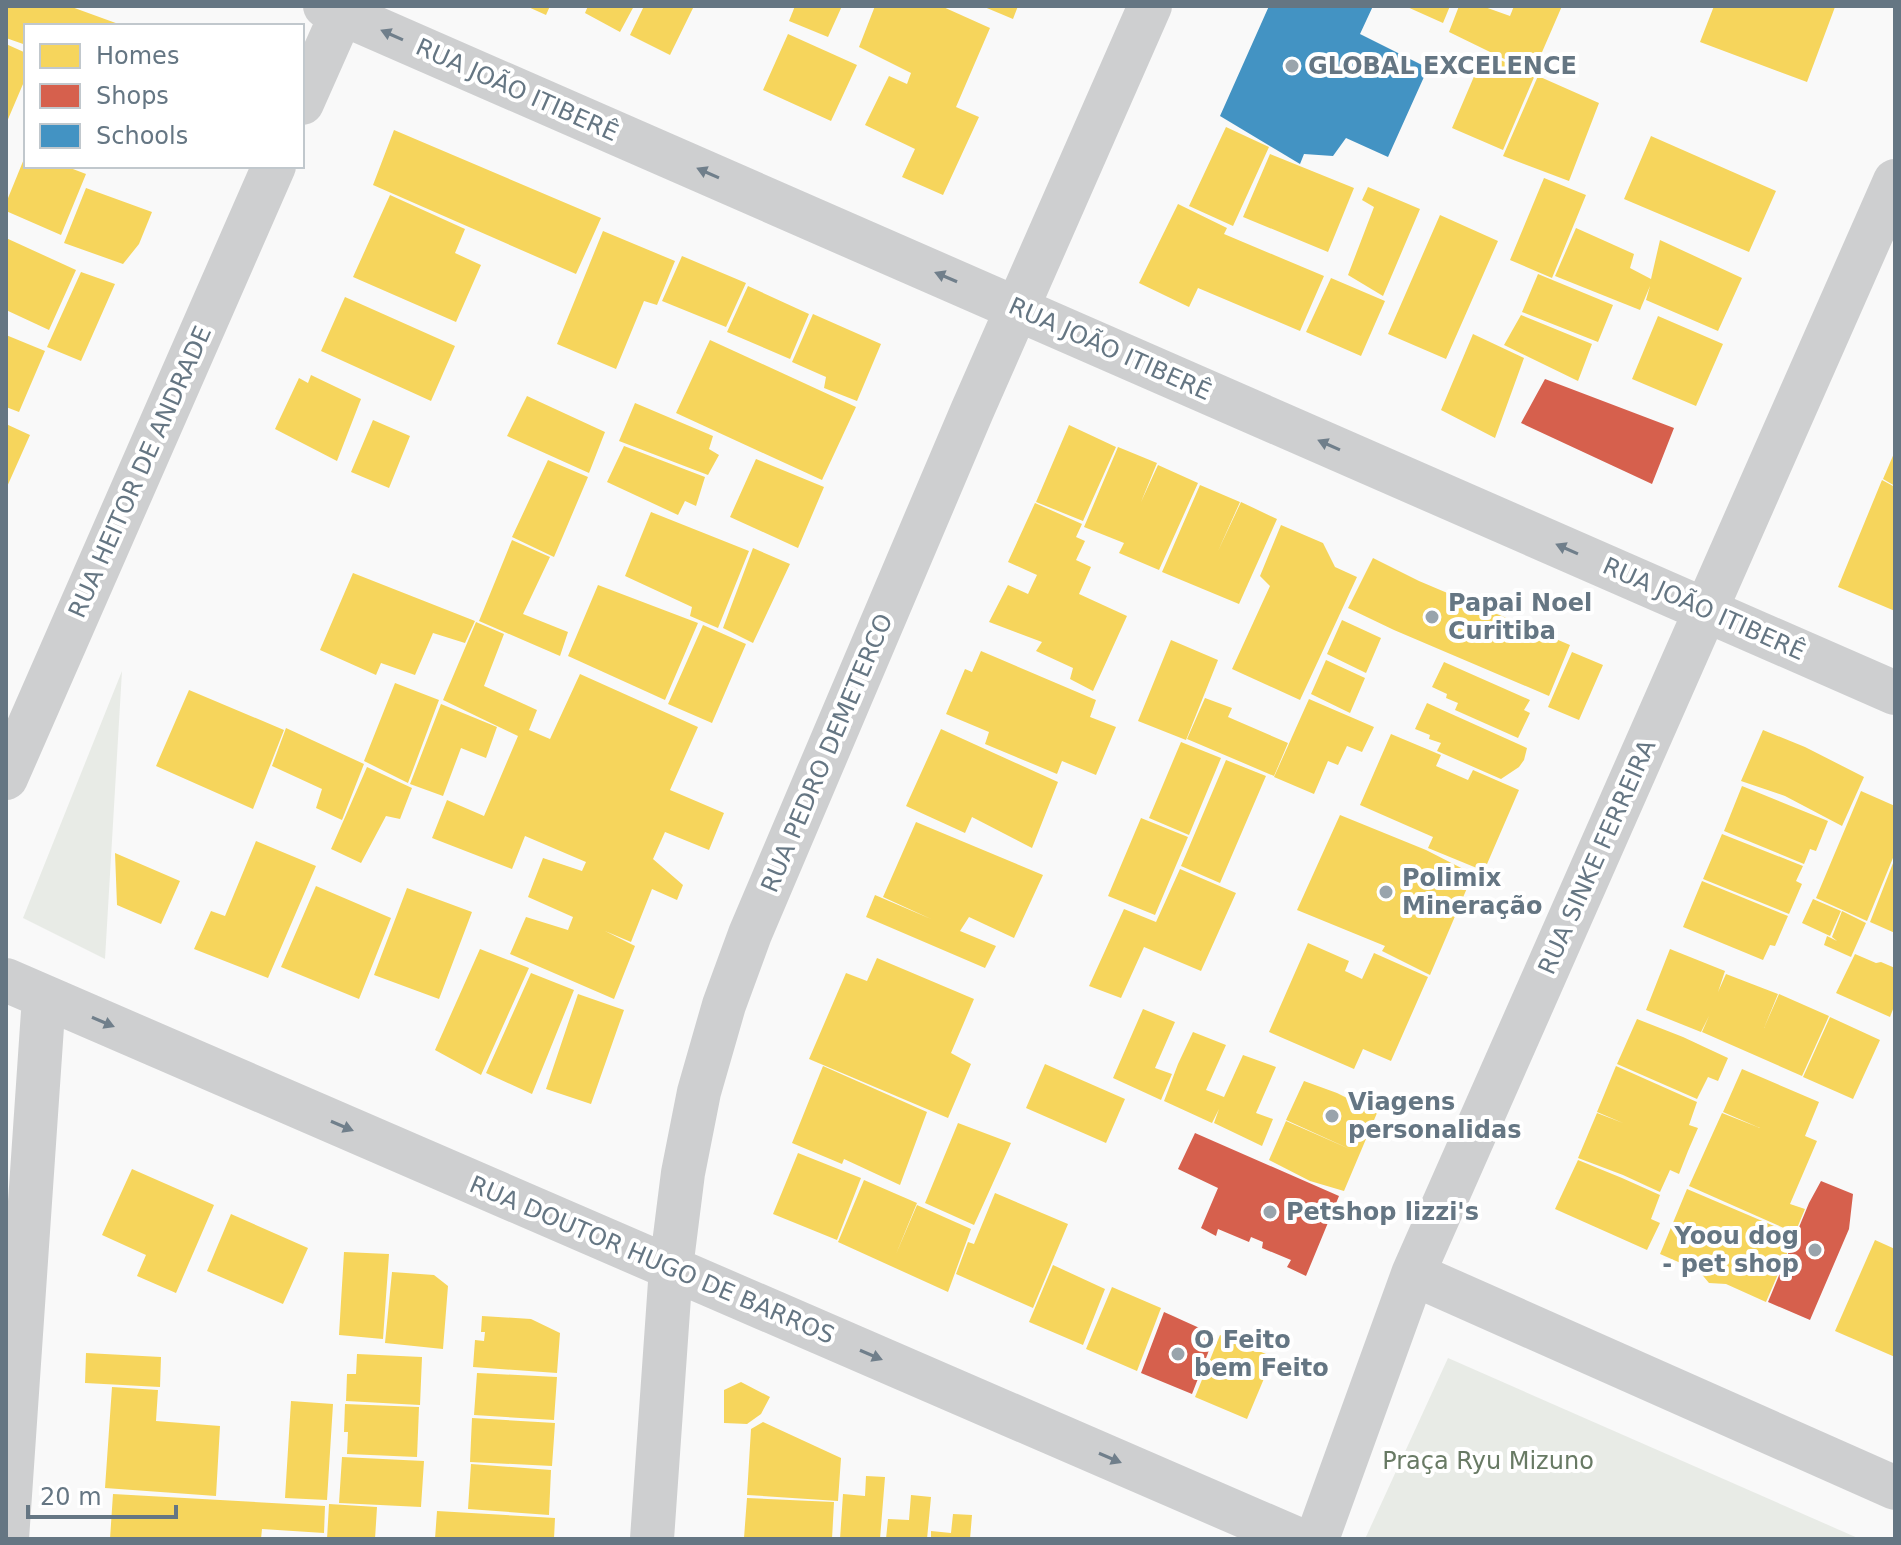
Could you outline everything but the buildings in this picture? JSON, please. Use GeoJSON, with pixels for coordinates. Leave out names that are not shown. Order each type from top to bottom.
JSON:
{"type":"FeatureCollection","features":[{"type":"Feature","properties":{"kind":"street","name":"RUA PEDRO DEMETERCO"},"geometry":{"type":"LineString","coordinates":[[652,1539],[671,1268],[683,1173],[699,1092],[724,1005],[756,920],[1150,6]]}},
{"type":"Feature","properties":{"kind":"street","name":"RUA JOÃO ITIBERÊ"},"geometry":{"type":"LineString","coordinates":[[337,8],[1895,693]]}},
{"type":"Feature","properties":{"kind":"street"},"geometry":{"type":"LineString","coordinates":[[304,98],[337,8]]}},
{"type":"Feature","properties":{"kind":"street","name":"RUA HEITOR DE ANDRADE"},"geometry":{"type":"LineString","coordinates":[[6,778],[273,168]]}},
{"type":"Feature","properties":{"kind":"street","name":"RUA SINKE FERREIRA"},"geometry":{"type":"LineString","coordinates":[[1317,1539],[1413,1274],[1895,181]]}},
{"type":"Feature","properties":{"kind":"street"},"geometry":{"type":"LineString","coordinates":[[7,1539],[25,988]]}},
{"type":"Feature","properties":{"kind":"street","name":"RUA DOUTOR HUGO DE BARROS"},"geometry":{"type":"LineString","coordinates":[[25,988],[1297,1539]]}},
{"type":"Feature","properties":{"kind":"street"},"geometry":{"type":"LineString","coordinates":[[1413,1274],[1895,1488]]}},
{"type":"Feature","properties":{"kind":"green space"},"geometry":{"type":"Polygon","coordinates":[[[122,671],[105,959],[23,918],[122,671]]]}},
{"type":"Feature","properties":{"kind":"green space","name":"Praça Ryu Mizuno"},"geometry":{"type":"Polygon","coordinates":[[[1448,1358],[1860,1539],[1365,1539],[1448,1358]]]}},
{"type":"Feature","properties":{"kind":"place","name":"GLOBAL EXCELENCE"},"geometry":{"type":"Point","coordinates":[1292,66]}},
{"type":"Feature","properties":{"kind":"place","name":"Papai Noel Curitiba"},"geometry":{"type":"Point","coordinates":[1432,617]}},
{"type":"Feature","properties":{"kind":"place","name":"Polimix Mineração"},"geometry":{"type":"Point","coordinates":[1386,892]}},
{"type":"Feature","properties":{"kind":"place","name":"Viagens personalidas"},"geometry":{"type":"Point","coordinates":[1332,1116]}},
{"type":"Feature","properties":{"kind":"place","name":"Petshop lizzi's"},"geometry":{"type":"Point","coordinates":[1270,1212]}},
{"type":"Feature","properties":{"kind":"place","name":"Yoou dog - pet shop"},"geometry":{"type":"Point","coordinates":[1815,1250]}},
{"type":"Feature","properties":{"kind":"place","name":"O Feito bem Feito"},"geometry":{"type":"Point","coordinates":[1178,1354]}}]}
